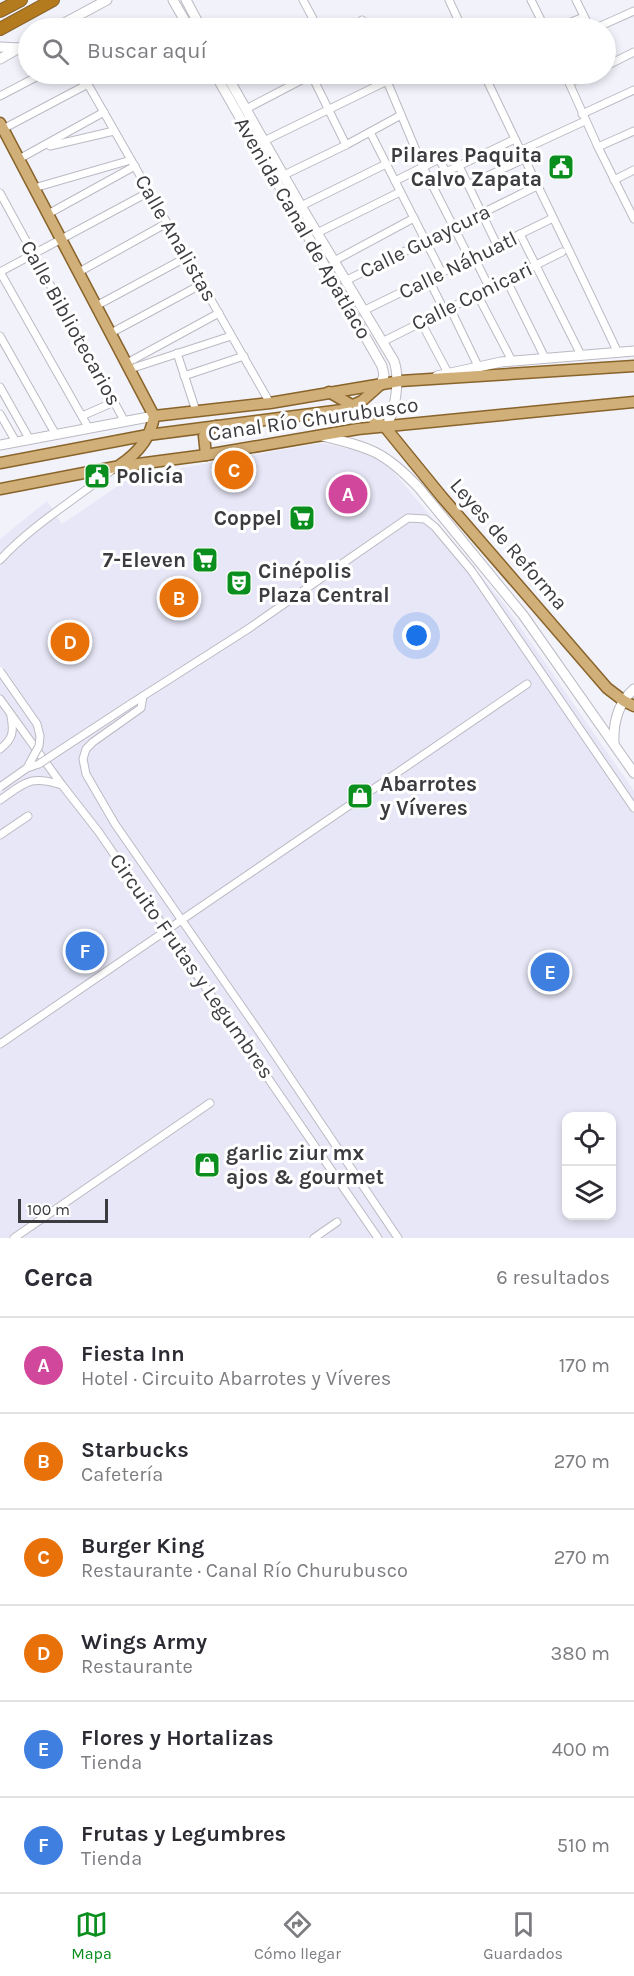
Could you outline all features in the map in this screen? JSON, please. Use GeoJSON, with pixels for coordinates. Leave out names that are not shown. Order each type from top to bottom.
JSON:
{"type":"FeatureCollection","features":[{"type":"Feature","properties":{"kind":"highway"},"geometry":{"type":"LineString","coordinates":[[0,11],[21,0]]}},
{"type":"Feature","properties":{"kind":"highway"},"geometry":{"type":"LineString","coordinates":[[20,18],[53,0]]}},
{"type":"Feature","properties":{"kind":"highway"},"geometry":{"type":"LineString","coordinates":[[0,29],[18,19]]}},
{"type":"Feature","properties":{"kind":"main road"},"geometry":{"type":"LineString","coordinates":[[2,126],[154,416],[148,435],[135,453],[116,467]]}},
{"type":"Feature","properties":{"kind":"main road","name":"Canal Río Churubusco"},"geometry":{"type":"LineString","coordinates":[[154,416],[270,403],[397,381],[634,366]]}},
{"type":"Feature","properties":{"kind":"main road","name":"Canal Río Churubusco"},"geometry":{"type":"LineString","coordinates":[[0,463],[148,435],[336,411],[354,406],[381,384]]}},
{"type":"Feature","properties":{"kind":"main road","name":"Leyes de Reforma"},"geometry":{"type":"LineString","coordinates":[[329,392],[385,427],[442,497],[607,688],[629,704]]}},
{"type":"Feature","properties":{"kind":"main road","name":"Canal Río Churubusco"},"geometry":{"type":"LineString","coordinates":[[0,489],[116,467],[206,455],[317,435],[634,402]]}},
{"type":"Feature","properties":{"kind":"main road"},"geometry":{"type":"LineString","coordinates":[[206,455],[204,436],[208,430],[216,426]]}},
{"type":"Feature","properties":{"kind":"street"},"geometry":{"type":"LineString","coordinates":[[74,18],[107,0]]}},
{"type":"Feature","properties":{"kind":"street"},"geometry":{"type":"LineString","coordinates":[[173,0],[183,18]]}},
{"type":"Feature","properties":{"kind":"street"},"geometry":{"type":"LineString","coordinates":[[186,0],[196,18]]}},
{"type":"Feature","properties":{"kind":"street"},"geometry":{"type":"LineString","coordinates":[[303,0],[313,18]]}},
{"type":"Feature","properties":{"kind":"street"},"geometry":{"type":"LineString","coordinates":[[449,0],[457,18]]}},
{"type":"Feature","properties":{"kind":"street"},"geometry":{"type":"LineString","coordinates":[[539,18],[532,2],[542,0]]}},
{"type":"Feature","properties":{"kind":"street"},"geometry":{"type":"LineString","coordinates":[[576,0],[584,17]]}},
{"type":"Feature","properties":{"kind":"street"},"geometry":{"type":"LineString","coordinates":[[616,19],[634,11]]}},
{"type":"Feature","properties":{"kind":"street"},"geometry":{"type":"LineString","coordinates":[[0,47],[18,46]]}},
{"type":"Feature","properties":{"kind":"street"},"geometry":{"type":"LineString","coordinates":[[0,59],[18,48]]}},
{"type":"Feature","properties":{"kind":"street"},"geometry":{"type":"LineString","coordinates":[[616,60],[634,52]]}},
{"type":"Feature","properties":{"kind":"street"},"geometry":{"type":"LineString","coordinates":[[0,96],[23,84]]}},
{"type":"Feature","properties":{"kind":"street"},"geometry":{"type":"LineString","coordinates":[[2,126],[88,84]]}},
{"type":"Feature","properties":{"kind":"street","name":"Calle Analistas"},"geometry":{"type":"LineString","coordinates":[[88,84],[270,403]]}},
{"type":"Feature","properties":{"kind":"street","name":"Avenida Canal de Apatlaco"},"geometry":{"type":"LineString","coordinates":[[221,84],[382,366],[384,375],[381,384]]}},
{"type":"Feature","properties":{"kind":"street","name":"Avenida Canal de Apatlaco"},"geometry":{"type":"LineString","coordinates":[[231,84],[396,366],[397,381]]}},
{"type":"Feature","properties":{"kind":"street"},"geometry":{"type":"LineString","coordinates":[[246,109],[293,84]]}},
{"type":"Feature","properties":{"kind":"street"},"geometry":{"type":"LineString","coordinates":[[316,84],[346,145]]}},
{"type":"Feature","properties":{"kind":"street"},"geometry":{"type":"LineString","coordinates":[[264,141],[328,110],[374,84]]}},
{"type":"Feature","properties":{"kind":"street"},"geometry":{"type":"LineString","coordinates":[[389,84],[423,167],[453,228],[489,288]]}},
{"type":"Feature","properties":{"kind":"street"},"geometry":{"type":"LineString","coordinates":[[489,84],[618,353]]}},
{"type":"Feature","properties":{"kind":"street"},"geometry":{"type":"LineString","coordinates":[[568,84],[614,180],[631,208],[634,219]]}},
{"type":"Feature","properties":{"kind":"street"},"geometry":{"type":"LineString","coordinates":[[520,151],[634,90]]}},
{"type":"Feature","properties":{"kind":"street"},"geometry":{"type":"LineString","coordinates":[[19,159],[104,112]]}},
{"type":"Feature","properties":{"kind":"street"},"geometry":{"type":"LineString","coordinates":[[284,175],[401,115]]}},
{"type":"Feature","properties":{"kind":"street"},"geometry":{"type":"LineString","coordinates":[[41,148],[114,130]]}},
{"type":"Feature","properties":{"kind":"street"},"geometry":{"type":"LineString","coordinates":[[598,147],[634,131]]}},
{"type":"Feature","properties":{"kind":"street"},"geometry":{"type":"LineString","coordinates":[[369,132],[442,273]]}},
{"type":"Feature","properties":{"kind":"street"},"geometry":{"type":"LineString","coordinates":[[394,181],[439,159],[446,172],[515,139]]}},
{"type":"Feature","properties":{"kind":"street"},"geometry":{"type":"LineString","coordinates":[[468,185],[524,159]]}},
{"type":"Feature","properties":{"kind":"street"},"geometry":{"type":"LineString","coordinates":[[34,188],[133,163]]}},
{"type":"Feature","properties":{"kind":"street"},"geometry":{"type":"LineString","coordinates":[[48,214],[133,163]]}},
{"type":"Feature","properties":{"kind":"street"},"geometry":{"type":"LineString","coordinates":[[301,206],[386,164]]}},
{"type":"Feature","properties":{"kind":"street"},"geometry":{"type":"LineString","coordinates":[[459,166],[497,246]]}},
{"type":"Feature","properties":{"kind":"street"},"geometry":{"type":"LineString","coordinates":[[614,180],[634,170]]}},
{"type":"Feature","properties":{"kind":"street","name":"Calle Guaycura"},"geometry":{"type":"LineString","coordinates":[[345,281],[537,186]]}},
{"type":"Feature","properties":{"kind":"street"},"geometry":{"type":"LineString","coordinates":[[88,428],[0,272],[149,192]]}},
{"type":"Feature","properties":{"kind":"street"},"geometry":{"type":"LineString","coordinates":[[317,233],[400,192]]}},
{"type":"Feature","properties":{"kind":"street","name":"Calle Bibliotecarios"},"geometry":{"type":"LineString","coordinates":[[0,193],[125,422]]}},
{"type":"Feature","properties":{"kind":"street","name":"Calle Náhuatl"},"geometry":{"type":"LineString","coordinates":[[363,311],[553,218]]}},
{"type":"Feature","properties":{"kind":"street"},"geometry":{"type":"LineString","coordinates":[[334,261],[414,219]]}},
{"type":"Feature","properties":{"kind":"street"},"geometry":{"type":"LineString","coordinates":[[79,272],[167,223]]}},
{"type":"Feature","properties":{"kind":"street"},"geometry":{"type":"LineString","coordinates":[[520,234],[581,355]]}},
{"type":"Feature","properties":{"kind":"street","name":"Calle Conicari"},"geometry":{"type":"LineString","coordinates":[[382,342],[562,252]]}},
{"type":"Feature","properties":{"kind":"street"},"geometry":{"type":"LineString","coordinates":[[96,306],[187,257]]}},
{"type":"Feature","properties":{"kind":"street"},"geometry":{"type":"LineString","coordinates":[[506,279],[545,358]]}},
{"type":"Feature","properties":{"kind":"street"},"geometry":{"type":"LineString","coordinates":[[429,280],[478,366]]}},
{"type":"Feature","properties":{"kind":"street"},"geometry":{"type":"LineString","coordinates":[[111,333],[202,284]]}},
{"type":"Feature","properties":{"kind":"street"},"geometry":{"type":"LineString","coordinates":[[477,294],[512,361]]}},
{"type":"Feature","properties":{"kind":"street"},"geometry":{"type":"LineString","coordinates":[[344,301],[354,296]]}},
{"type":"Feature","properties":{"kind":"street"},"geometry":{"type":"LineString","coordinates":[[128,366],[219,313]]}},
{"type":"Feature","properties":{"kind":"street"},"geometry":{"type":"LineString","coordinates":[[421,322],[448,373]]}},
{"type":"Feature","properties":{"kind":"street"},"geometry":{"type":"LineString","coordinates":[[0,336],[56,435]]}},
{"type":"Feature","properties":{"kind":"street"},"geometry":{"type":"LineString","coordinates":[[128,366],[231,336]]}},
{"type":"Feature","properties":{"kind":"street","name":"Canal Río Churubusco"},"geometry":{"type":"LineString","coordinates":[[421,380],[478,366],[512,361],[634,351]]}},
{"type":"Feature","properties":{"kind":"street"},"geometry":{"type":"LineString","coordinates":[[177,353],[196,411]]}},
{"type":"Feature","properties":{"kind":"street"},"geometry":{"type":"LineString","coordinates":[[184,376],[244,356]]}},
{"type":"Feature","properties":{"kind":"street"},"geometry":{"type":"LineString","coordinates":[[385,427],[393,413],[397,381]]}},
{"type":"Feature","properties":{"kind":"street"},"geometry":{"type":"LineString","coordinates":[[0,387],[30,440]]}},
{"type":"Feature","properties":{"kind":"street"},"geometry":{"type":"LineString","coordinates":[[81,416],[114,402]]}},
{"type":"Feature","properties":{"kind":"street"},"geometry":{"type":"LineString","coordinates":[[0,414],[16,442]]}},
{"type":"Feature","properties":{"kind":"street","name":"Canal Río Churubusco"},"geometry":{"type":"LineString","coordinates":[[0,445],[154,416]]}},
{"type":"Feature","properties":{"kind":"street"},"geometry":{"type":"LineString","coordinates":[[317,435],[373,450],[402,471],[523,615],[634,773]]}},
{"type":"Feature","properties":{"kind":"street"},"geometry":{"type":"LineString","coordinates":[[0,560],[35,527],[116,467]]}},
{"type":"Feature","properties":{"kind":"street"},"geometry":{"type":"LineString","coordinates":[[0,787],[248,629],[408,518],[419,518],[425,519],[435,528],[471,570],[634,808]]}},
{"type":"Feature","properties":{"kind":"street"},"geometry":{"type":"LineString","coordinates":[[0,671],[37,724],[40,736],[39,746],[27,768]]}},
{"type":"Feature","properties":{"kind":"street"},"geometry":{"type":"LineString","coordinates":[[0,1044],[527,684]]}},
{"type":"Feature","properties":{"kind":"street"},"geometry":{"type":"LineString","coordinates":[[614,745],[615,723],[629,704],[634,689]]}},
{"type":"Feature","properties":{"kind":"street"},"geometry":{"type":"LineString","coordinates":[[143,696],[141,708],[86,749],[83,764],[86,774],[115,824],[398,1238]]}},
{"type":"Feature","properties":{"kind":"street","name":"Circuito Frutas y Legumbres"},"geometry":{"type":"LineString","coordinates":[[0,699],[98,831],[378,1238]]}},
{"type":"Feature","properties":{"kind":"street"},"geometry":{"type":"LineString","coordinates":[[0,749],[10,741],[13,735],[10,714]]}},
{"type":"Feature","properties":{"kind":"street"},"geometry":{"type":"LineString","coordinates":[[0,800],[26,782],[34,780],[62,785]]}},
{"type":"Feature","properties":{"kind":"street"},"geometry":{"type":"LineString","coordinates":[[0,835],[28,816]]}},
{"type":"Feature","properties":{"kind":"street"},"geometry":{"type":"LineString","coordinates":[[14,1238],[210,1103]]}},
{"type":"Feature","properties":{"kind":"street"},"geometry":{"type":"LineString","coordinates":[[314,1238],[337,1222]]}},
{"type":"Feature","properties":{"kind":"shaded area"},"geometry":{"type":"Polygon","coordinates":[[[321,443],[359,451],[377,459],[392,470],[505,605],[634,791],[634,1238],[0,1238],[0,539],[47,501],[62,524],[131,477],[321,443]]]}},
{"type":"Feature","properties":{"kind":"place","name":"Pilares Paquita Calvo Zapata"},"geometry":{"type":"Point","coordinates":[561,167]}},
{"type":"Feature","properties":{"kind":"place","name":"Burger King"},"geometry":{"type":"Point","coordinates":[234,470]}},
{"type":"Feature","properties":{"kind":"place","name":"Policía"},"geometry":{"type":"Point","coordinates":[97,476]}},
{"type":"Feature","properties":{"kind":"place","name":"Fiesta Inn"},"geometry":{"type":"Point","coordinates":[348,494]}},
{"type":"Feature","properties":{"kind":"place","name":"Coppel"},"geometry":{"type":"Point","coordinates":[302,518]}},
{"type":"Feature","properties":{"kind":"place","name":"7-Eleven"},"geometry":{"type":"Point","coordinates":[205,560]}},
{"type":"Feature","properties":{"kind":"place","name":"Cinépolis Plaza Central"},"geometry":{"type":"Point","coordinates":[239,583]}},
{"type":"Feature","properties":{"kind":"place","name":"Starbucks"},"geometry":{"type":"Point","coordinates":[179,598]}},
{"type":"Feature","properties":{"kind":"place","name":"Wings Army"},"geometry":{"type":"Point","coordinates":[70,642]}},
{"type":"Feature","properties":{"kind":"place","name":"Abarrotes y Víveres"},"geometry":{"type":"Point","coordinates":[360,796]}},
{"type":"Feature","properties":{"kind":"place","name":"Frutas y Legumbres"},"geometry":{"type":"Point","coordinates":[85,951]}},
{"type":"Feature","properties":{"kind":"place","name":"Flores y Hortalizas"},"geometry":{"type":"Point","coordinates":[550,972]}},
{"type":"Feature","properties":{"kind":"place","name":"garlic ziur mx ajos & gourmet"},"geometry":{"type":"Point","coordinates":[207,1165]}}]}
